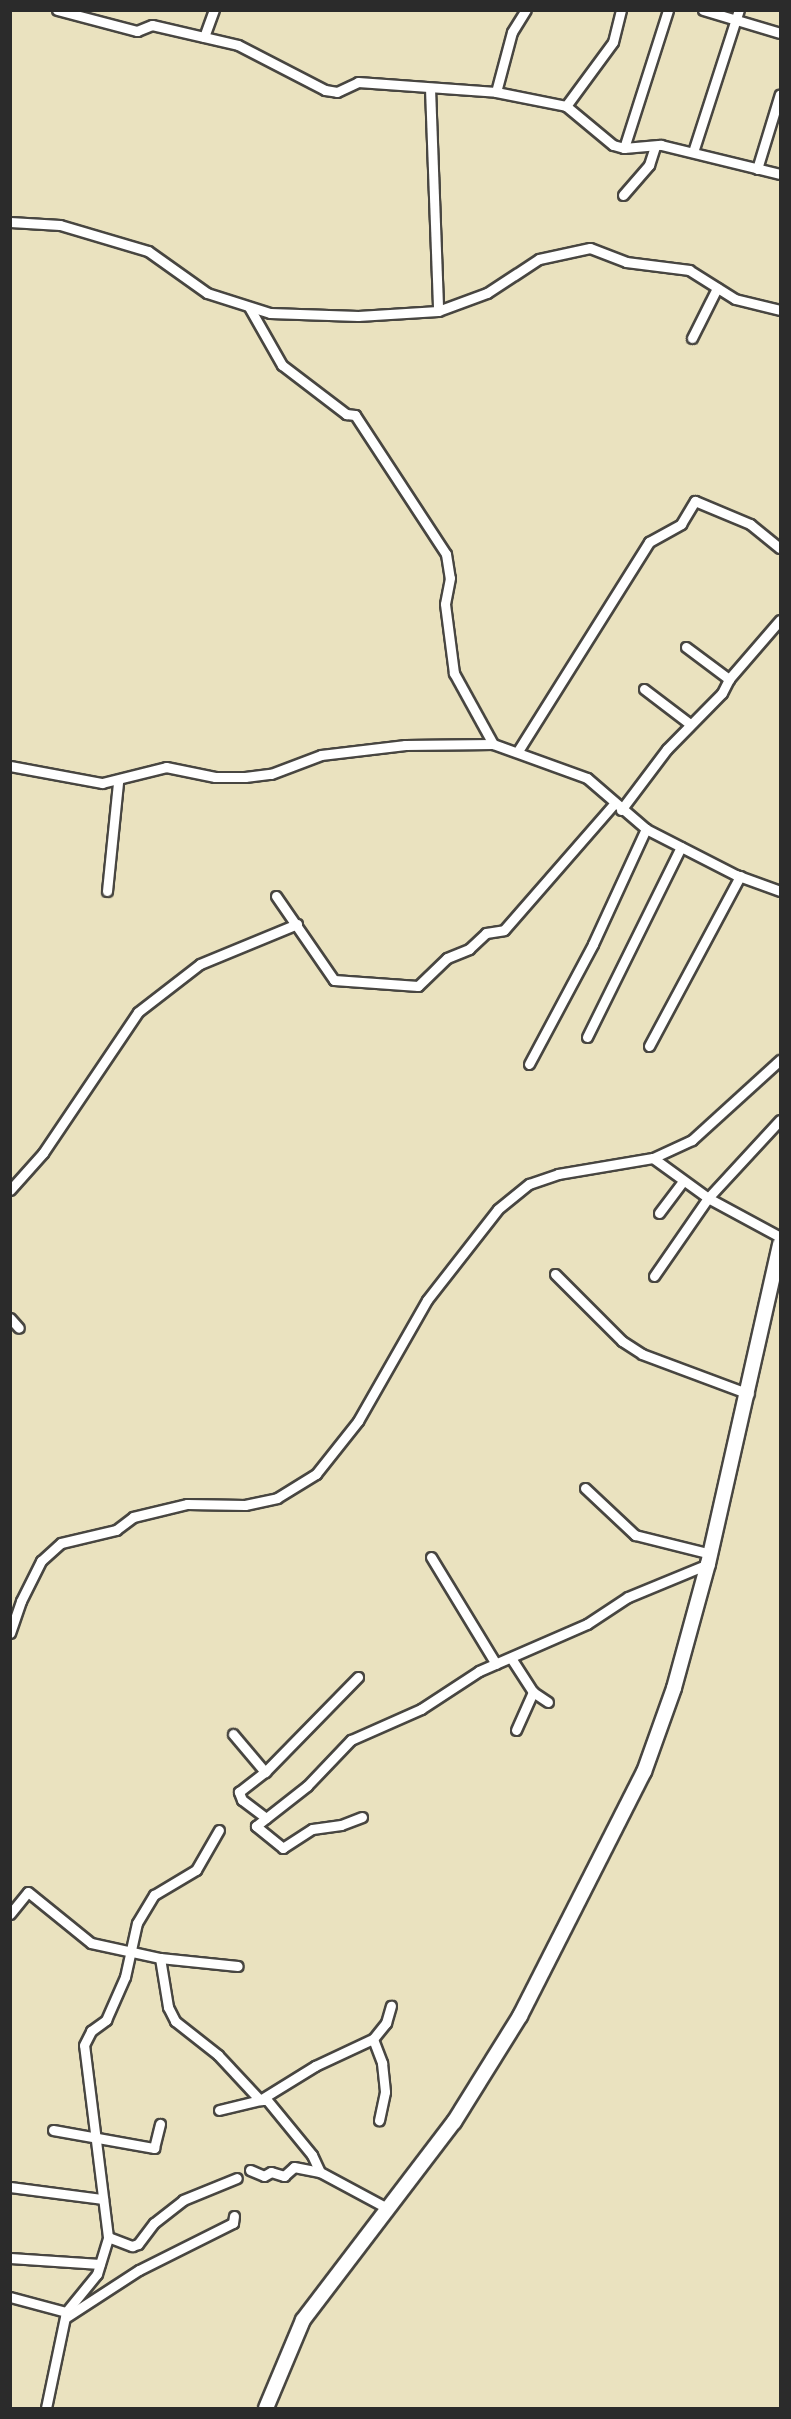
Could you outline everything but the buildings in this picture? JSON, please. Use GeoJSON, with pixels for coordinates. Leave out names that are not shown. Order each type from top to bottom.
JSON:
{"type":"FeatureCollection","features":[{"type":"Feature","properties":{"kind":"main road"},"geometry":{"type":"LineString","coordinates":[[266,2409],[303,2320],[454,2122],[494,2059],[591,1883],[644,1772],[674,1688],[710,1559],[749,1394],[780,1244]]}},
{"type":"Feature","properties":{"kind":"street"},"geometry":{"type":"LineString","coordinates":[[57,10],[97,14],[137,31],[152,25],[238,45],[325,90],[337,92],[358,82],[495,92],[566,106],[613,145],[624,148],[655,146],[693,152],[780,174]]}},
{"type":"Feature","properties":{"kind":"street"},"geometry":{"type":"LineString","coordinates":[[204,37],[214,10]]}},
{"type":"Feature","properties":{"kind":"street"},"geometry":{"type":"LineString","coordinates":[[495,92],[512,32],[526,10]]}},
{"type":"Feature","properties":{"kind":"street"},"geometry":{"type":"LineString","coordinates":[[566,106],[613,42],[621,10]]}},
{"type":"Feature","properties":{"kind":"street"},"geometry":{"type":"LineString","coordinates":[[624,148],[668,10]]}},
{"type":"Feature","properties":{"kind":"street"},"geometry":{"type":"LineString","coordinates":[[703,10],[737,15],[780,33]]}},
{"type":"Feature","properties":{"kind":"street"},"geometry":{"type":"LineString","coordinates":[[693,152],[737,15]]}},
{"type":"Feature","properties":{"kind":"street"},"geometry":{"type":"LineString","coordinates":[[430,88],[438,311]]}},
{"type":"Feature","properties":{"kind":"street"},"geometry":{"type":"LineString","coordinates":[[757,169],[780,94]]}},
{"type":"Feature","properties":{"kind":"street"},"geometry":{"type":"LineString","coordinates":[[623,195],[649,165],[655,146]]}},
{"type":"Feature","properties":{"kind":"street"},"geometry":{"type":"LineString","coordinates":[[10,222],[60,225],[148,251],[207,293],[270,314],[358,316],[438,311],[488,293],[539,259],[590,248],[626,262],[688,270],[735,299],[780,310]]}},
{"type":"Feature","properties":{"kind":"street"},"geometry":{"type":"LineString","coordinates":[[692,338],[717,288]]}},
{"type":"Feature","properties":{"kind":"street"},"geometry":{"type":"LineString","coordinates":[[249,307],[282,364],[346,414],[355,415],[446,554],[450,578],[445,604],[454,673],[493,744]]}},
{"type":"Feature","properties":{"kind":"street"},"geometry":{"type":"LineString","coordinates":[[518,751],[649,542],[681,524],[695,501],[750,524],[780,548]]}},
{"type":"Feature","properties":{"kind":"street"},"geometry":{"type":"LineString","coordinates":[[276,896],[334,980],[418,986],[447,958],[469,950],[486,933],[504,930],[618,807],[690,724],[722,693],[729,679],[780,620]]}},
{"type":"Feature","properties":{"kind":"street"},"geometry":{"type":"LineString","coordinates":[[686,647],[729,679]]}},
{"type":"Feature","properties":{"kind":"street"},"geometry":{"type":"LineString","coordinates":[[644,689],[690,724]]}},
{"type":"Feature","properties":{"kind":"street"},"geometry":{"type":"LineString","coordinates":[[10,766],[102,783],[118,782],[166,767],[215,777],[244,777],[271,774],[321,755],[405,745],[493,744],[518,751],[587,778],[646,829],[740,876],[780,891]]}},
{"type":"Feature","properties":{"kind":"street"},"geometry":{"type":"LineString","coordinates":[[107,891],[118,782]]}},
{"type":"Feature","properties":{"kind":"street"},"geometry":{"type":"LineString","coordinates":[[529,1064],[594,944],[646,829]]}},
{"type":"Feature","properties":{"kind":"street"},"geometry":{"type":"LineString","coordinates":[[587,1036],[681,847]]}},
{"type":"Feature","properties":{"kind":"street"},"geometry":{"type":"LineString","coordinates":[[649,1046],[740,876]]}},
{"type":"Feature","properties":{"kind":"street"},"geometry":{"type":"LineString","coordinates":[[10,1190],[44,1153],[138,1011],[200,964],[297,924]]}},
{"type":"Feature","properties":{"kind":"street"},"geometry":{"type":"LineString","coordinates":[[10,1633],[21,1601],[41,1561],[61,1543],[116,1530],[133,1517],[187,1504],[245,1505],[277,1498],[316,1474],[358,1421],[427,1300],[498,1209],[529,1184],[558,1174],[652,1158],[692,1140],[780,1060]]}},
{"type":"Feature","properties":{"kind":"street"},"geometry":{"type":"LineString","coordinates":[[654,1276],[708,1198],[780,1120]]}},
{"type":"Feature","properties":{"kind":"street"},"geometry":{"type":"LineString","coordinates":[[652,1158],[682,1182],[780,1237]]}},
{"type":"Feature","properties":{"kind":"street"},"geometry":{"type":"LineString","coordinates":[[659,1213],[682,1182]]}},
{"type":"Feature","properties":{"kind":"street"},"geometry":{"type":"LineString","coordinates":[[555,1274],[622,1341],[642,1354],[749,1394]]}},
{"type":"Feature","properties":{"kind":"street"},"geometry":{"type":"LineString","coordinates":[[10,1318],[19,1328]]}},
{"type":"Feature","properties":{"kind":"street"},"geometry":{"type":"LineString","coordinates":[[585,1488],[635,1535],[710,1559]]}},
{"type":"Feature","properties":{"kind":"street"},"geometry":{"type":"LineString","coordinates":[[431,1557],[496,1664]]}},
{"type":"Feature","properties":{"kind":"street"},"geometry":{"type":"LineString","coordinates":[[362,1816],[341,1825],[312,1830],[283,1848],[256,1826],[307,1786],[351,1740],[421,1709],[496,1664],[587,1624],[628,1597],[710,1559]]}},
{"type":"Feature","properties":{"kind":"street"},"geometry":{"type":"LineString","coordinates":[[512,1658],[533,1692],[548,1702]]}},
{"type":"Feature","properties":{"kind":"street"},"geometry":{"type":"LineString","coordinates":[[266,1818],[239,1796],[254,1778],[265,1772],[358,1677]]}},
{"type":"Feature","properties":{"kind":"street"},"geometry":{"type":"LineString","coordinates":[[516,1730],[533,1692]]}},
{"type":"Feature","properties":{"kind":"street"},"geometry":{"type":"LineString","coordinates":[[233,1734],[265,1772]]}},
{"type":"Feature","properties":{"kind":"street"},"geometry":{"type":"LineString","coordinates":[[46,2409],[66,2315],[97,2274],[108,2237],[84,2045],[91,2031],[106,2019],[125,1977],[137,1923],[154,1895],[196,1870],[219,1830]]}},
{"type":"Feature","properties":{"kind":"street"},"geometry":{"type":"LineString","coordinates":[[10,1914],[28,1892],[91,1942],[119,1946],[130,1953],[160,1958],[238,1966]]}},
{"type":"Feature","properties":{"kind":"street"},"geometry":{"type":"LineString","coordinates":[[160,1958],[168,2007],[175,2021],[218,2055],[260,2100]]}},
{"type":"Feature","properties":{"kind":"street"},"geometry":{"type":"LineString","coordinates":[[260,2100],[315,2066],[373,2039],[386,2023],[391,2006]]}},
{"type":"Feature","properties":{"kind":"street"},"geometry":{"type":"LineString","coordinates":[[373,2039],[382,2062],[385,2092],[379,2120]]}},
{"type":"Feature","properties":{"kind":"street"},"geometry":{"type":"LineString","coordinates":[[219,2110],[267,2100],[312,2155],[320,2172]]}},
{"type":"Feature","properties":{"kind":"street"},"geometry":{"type":"LineString","coordinates":[[53,2130],[154,2148],[160,2124]]}},
{"type":"Feature","properties":{"kind":"street"},"geometry":{"type":"LineString","coordinates":[[250,2170],[268,2176],[271,2172],[284,2176],[294,2167],[320,2172],[387,2208]]}},
{"type":"Feature","properties":{"kind":"street"},"geometry":{"type":"LineString","coordinates":[[108,2237],[132,2246],[138,2244],[154,2223],[183,2200],[237,2178]]}},
{"type":"Feature","properties":{"kind":"street"},"geometry":{"type":"LineString","coordinates":[[10,2187],[103,2199]]}},
{"type":"Feature","properties":{"kind":"street"},"geometry":{"type":"LineString","coordinates":[[10,2297],[66,2315],[96,2301],[139,2270],[233,2223],[234,2216]]}},
{"type":"Feature","properties":{"kind":"street"},"geometry":{"type":"LineString","coordinates":[[10,2258],[99,2264]]}}]}
